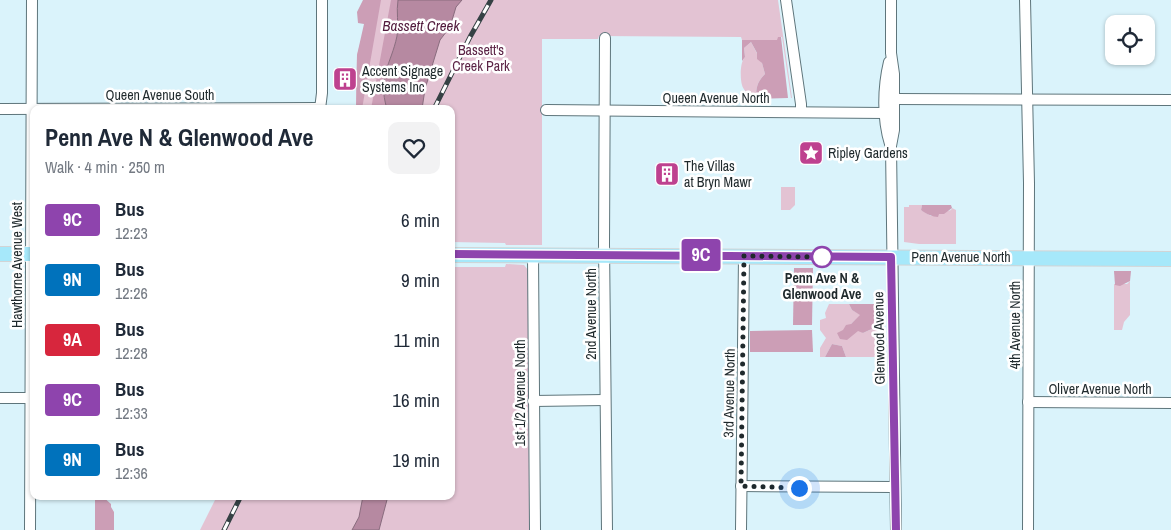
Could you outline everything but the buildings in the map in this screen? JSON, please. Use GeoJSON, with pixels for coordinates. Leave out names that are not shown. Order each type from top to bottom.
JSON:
{"type":"FeatureCollection","features":[{"type":"Feature","properties":{"kind":"main road"},"geometry":{"type":"LineString","coordinates":[[0,254],[30,254]]}},
{"type":"Feature","properties":{"kind":"main road","name":"Penn Avenue North"},"geometry":{"type":"LineString","coordinates":[[455,254],[1171,259]]}},
{"type":"Feature","properties":{"kind":"street","name":"Hawthorne Avenue West"},"geometry":{"type":"LineString","coordinates":[[32,0],[32,105]]}},
{"type":"Feature","properties":{"kind":"street"},"geometry":{"type":"LineString","coordinates":[[320,105],[322,0]]}},
{"type":"Feature","properties":{"kind":"street"},"geometry":{"type":"LineString","coordinates":[[786,0],[801,112]]}},
{"type":"Feature","properties":{"kind":"street","name":"Glenwood Avenue"},"geometry":{"type":"LineString","coordinates":[[891,0],[891,53],[894,74],[894,130],[890,146],[891,257],[896,530]]}},
{"type":"Feature","properties":{"kind":"street","name":"4th Avenue North"},"geometry":{"type":"LineString","coordinates":[[1024,0],[1028,98],[1028,530]]}},
{"type":"Feature","properties":{"kind":"street","name":"2nd Avenue North"},"geometry":{"type":"LineString","coordinates":[[605,38],[604,255],[607,530]]}},
{"type":"Feature","properties":{"kind":"street","name":"Glenwood Avenue"},"geometry":{"type":"LineString","coordinates":[[890,146],[886,132],[885,87],[891,53]]}},
{"type":"Feature","properties":{"kind":"street"},"geometry":{"type":"LineString","coordinates":[[894,99],[1171,100]]}},
{"type":"Feature","properties":{"kind":"street","name":"Queen Avenue South"},"geometry":{"type":"LineString","coordinates":[[0,109],[30,108]]}},
{"type":"Feature","properties":{"kind":"street","name":"Queen Avenue North"},"geometry":{"type":"LineString","coordinates":[[546,110],[885,113]]}},
{"type":"Feature","properties":{"kind":"street","name":"1st 1/2 Avenue North"},"geometry":{"type":"LineString","coordinates":[[533,255],[535,530]]}},
{"type":"Feature","properties":{"kind":"street","name":"3rd Avenue North"},"geometry":{"type":"LineString","coordinates":[[741,530],[744,256]]}},
{"type":"Feature","properties":{"kind":"street"},"geometry":{"type":"LineString","coordinates":[[0,398],[30,398]]}},
{"type":"Feature","properties":{"kind":"street"},"geometry":{"type":"LineString","coordinates":[[533,400],[605,400]]}},
{"type":"Feature","properties":{"kind":"street","name":"Oliver Avenue North"},"geometry":{"type":"LineString","coordinates":[[1028,402],[1171,403]]}},
{"type":"Feature","properties":{"kind":"street"},"geometry":{"type":"LineString","coordinates":[[741,486],[894,487]]}},
{"type":"Feature","properties":{"kind":"street","name":"Hawthorne Avenue West"},"geometry":{"type":"LineString","coordinates":[[30,500],[30,530]]}},
{"type":"Feature","properties":{"kind":"green space","name":"Bassett's Creek Park"},"geometry":{"type":"Polygon","coordinates":[[[372,0],[778,0],[792,98],[782,37],[778,37],[778,40],[742,40],[741,37],[599,36],[598,39],[542,39],[542,245],[455,242],[455,105],[356,105],[357,55],[372,0]]]}},
{"type":"Feature","properties":{"kind":"green space"},"geometry":{"type":"Polygon","coordinates":[[[751,42],[762,63],[765,74],[758,85],[756,99],[748,99],[741,78],[741,66],[745,57],[744,48],[751,42]]]}},
{"type":"Feature","properties":{"kind":"green space"},"geometry":{"type":"Polygon","coordinates":[[[781,187],[795,187],[795,205],[790,210],[781,210],[781,187]]]}},
{"type":"Feature","properties":{"kind":"green space"},"geometry":{"type":"Polygon","coordinates":[[[909,205],[922,205],[921,210],[931,216],[951,210],[952,208],[956,210],[956,244],[904,242],[904,207],[909,207],[909,205]]]}},
{"type":"Feature","properties":{"kind":"green space"},"geometry":{"type":"Polygon","coordinates":[[[506,264],[524,265],[528,270],[530,530],[200,530],[215,500],[455,500],[455,267],[505,267],[506,264]]]}},
{"type":"Feature","properties":{"kind":"green space"},"geometry":{"type":"Polygon","coordinates":[[[1130,281],[1130,315],[1124,322],[1122,330],[1114,330],[1114,284],[1127,284],[1130,281]]]}},
{"type":"Feature","properties":{"kind":"green space"},"geometry":{"type":"Polygon","coordinates":[[[829,304],[849,304],[852,310],[861,315],[851,324],[863,333],[878,326],[879,357],[846,357],[842,346],[832,344],[825,357],[820,357],[820,348],[826,338],[820,330],[820,320],[826,318],[825,313],[829,304]]]}},
{"type":"Feature","properties":{"kind":"shaded area"},"geometry":{"type":"Polygon","coordinates":[[[363,0],[381,0],[363,105],[356,105],[357,55],[364,24],[358,23],[357,12],[363,0]]]}},
{"type":"Feature","properties":{"kind":"shaded area"},"geometry":{"type":"Polygon","coordinates":[[[391,0],[398,0],[397,36],[384,78],[386,105],[372,105],[391,0]]]}},
{"type":"Feature","properties":{"kind":"shaded area"},"geometry":{"type":"Polygon","coordinates":[[[778,37],[781,37],[788,98],[756,99],[758,85],[765,74],[762,63],[757,59],[757,53],[751,42],[744,48],[745,57],[742,61],[742,40],[777,40],[778,37]]]}},
{"type":"Feature","properties":{"kind":"shaded area"},"geometry":{"type":"Polygon","coordinates":[[[922,205],[951,205],[952,208],[936,217],[921,210],[922,205]]]}},
{"type":"Feature","properties":{"kind":"shaded area"},"geometry":{"type":"Polygon","coordinates":[[[794,268],[813,268],[812,325],[793,325],[794,268]]]}},
{"type":"Feature","properties":{"kind":"shaded area"},"geometry":{"type":"Polygon","coordinates":[[[1114,271],[1131,271],[1130,281],[1120,286],[1115,285],[1114,271]]]}},
{"type":"Feature","properties":{"kind":"shaded area"},"geometry":{"type":"Polygon","coordinates":[[[849,304],[877,304],[878,326],[863,333],[858,331],[847,340],[840,339],[837,333],[843,330],[846,325],[851,324],[860,315],[852,310],[849,304]]]}},
{"type":"Feature","properties":{"kind":"shaded area"},"geometry":{"type":"Polygon","coordinates":[[[812,330],[813,352],[750,352],[750,331],[812,330]]]}},
{"type":"Feature","properties":{"kind":"shaded area"},"geometry":{"type":"Polygon","coordinates":[[[832,344],[842,346],[846,357],[825,357],[832,344]]]}},
{"type":"Feature","properties":{"kind":"shaded area"},"geometry":{"type":"Polygon","coordinates":[[[95,500],[106,500],[111,504],[114,512],[114,530],[95,530],[95,500]]]}},
{"type":"Feature","properties":{"kind":"water","name":"Bassett Creek"},"geometry":{"type":"Polygon","coordinates":[[[398,0],[462,0],[456,7],[450,27],[440,40],[425,89],[423,105],[386,105],[384,98],[384,79],[397,36],[398,0]]]}},
{"type":"Feature","properties":{"kind":"water"},"geometry":{"type":"Polygon","coordinates":[[[362,500],[387,500],[379,530],[352,530],[359,517],[362,500]]]}},
{"type":"Feature","properties":{"kind":"railway"},"geometry":{"type":"LineString","coordinates":[[436,105],[491,0]]}},
{"type":"Feature","properties":{"kind":"railway"},"geometry":{"type":"LineString","coordinates":[[224,530],[239,500]]}},
{"type":"Feature","properties":{"kind":"bus line","name":"9C"},"geometry":{"type":"LineString","coordinates":[[455,254],[891,257],[896,530]]}},
{"type":"Feature","properties":{"kind":"place","name":"Accent Signage Systems Inc"},"geometry":{"type":"Point","coordinates":[345,79]}},
{"type":"Feature","properties":{"kind":"place","name":"Ripley Gardens"},"geometry":{"type":"Point","coordinates":[811,153]}},
{"type":"Feature","properties":{"kind":"place","name":"The Villas at Bryn Mawr"},"geometry":{"type":"Point","coordinates":[667,174]}},
{"type":"Feature","properties":{"kind":"place","name":"Penn Ave N & Glenwood Ave"},"geometry":{"type":"Point","coordinates":[822,257]}},
{"type":"Feature","properties":{"kind":"route"},"geometry":{"type":"LineString","coordinates":[[799,488],[741,486],[744,256],[822,257]]}}]}
